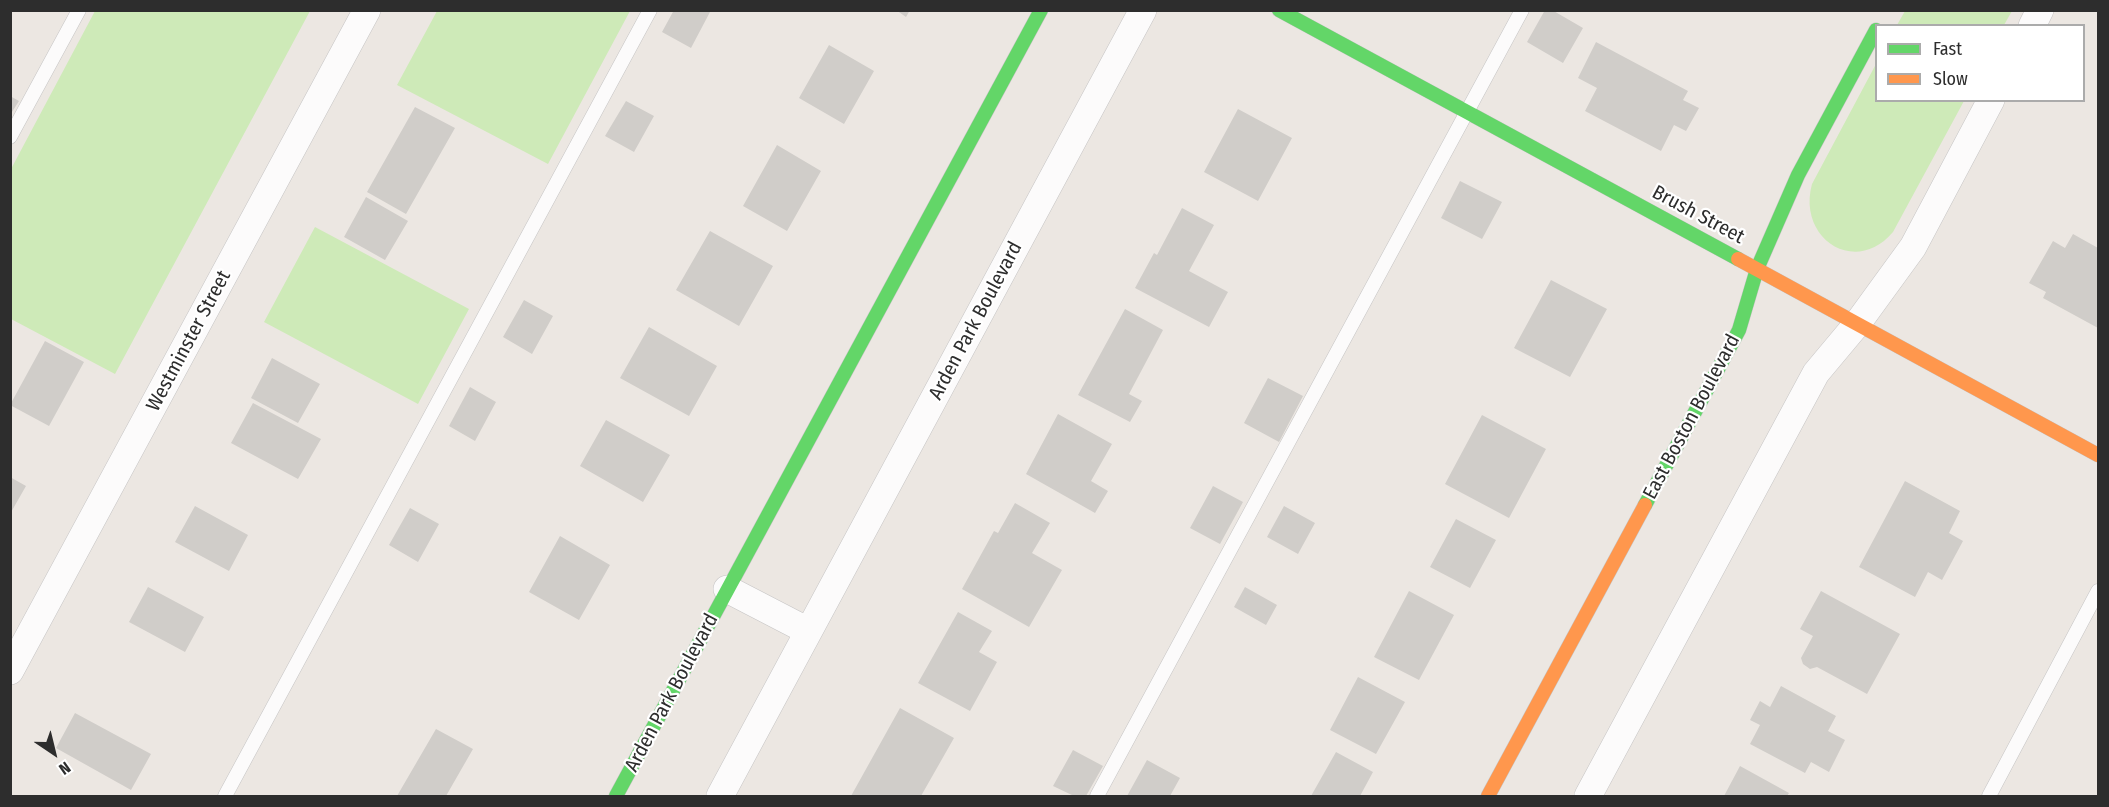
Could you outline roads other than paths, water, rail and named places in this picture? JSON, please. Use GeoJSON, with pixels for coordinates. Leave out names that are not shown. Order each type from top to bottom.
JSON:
{"type":"FeatureCollection","features":[{"type":"Feature","properties":{"kind":"street","name":"Westminster Street"},"geometry":{"type":"LineString","coordinates":[[10,671],[367,10]]}},
{"type":"Feature","properties":{"kind":"street","name":"Arden Park Boulevard"},"geometry":{"type":"LineString","coordinates":[[616,796],[1041,10]]}},
{"type":"Feature","properties":{"kind":"street","name":"Arden Park Boulevard"},"geometry":{"type":"LineString","coordinates":[[720,796],[1143,10]]}},
{"type":"Feature","properties":{"kind":"street","name":"Brush Street"},"geometry":{"type":"LineString","coordinates":[[1279,10],[2098,454]]}},
{"type":"Feature","properties":{"kind":"street"},"geometry":{"type":"LineString","coordinates":[[1880,24],[1887,10]]}},
{"type":"Feature","properties":{"kind":"street"},"geometry":{"type":"LineString","coordinates":[[2033,24],[2040,10]]}},
{"type":"Feature","properties":{"kind":"street","name":"East Boston Boulevard"},"geometry":{"type":"LineString","coordinates":[[1488,796],[1739,330],[1757,269],[1798,175],[1875,32]]}},
{"type":"Feature","properties":{"kind":"street"},"geometry":{"type":"LineString","coordinates":[[1588,796],[1816,373],[1857,324],[1913,247],[1990,102]]}},
{"type":"Feature","properties":{"kind":"street"},"geometry":{"type":"LineString","coordinates":[[727,589],[808,631]]}},
{"type":"Feature","properties":{"kind":"lane"},"geometry":{"type":"LineString","coordinates":[[10,137],[79,10]]}},
{"type":"Feature","properties":{"kind":"lane"},"geometry":{"type":"LineString","coordinates":[[225,796],[650,10]]}},
{"type":"Feature","properties":{"kind":"lane"},"geometry":{"type":"LineString","coordinates":[[1097,796],[1522,10]]}},
{"type":"Feature","properties":{"kind":"lane"},"geometry":{"type":"LineString","coordinates":[[1989,796],[2098,591]]}}]}
